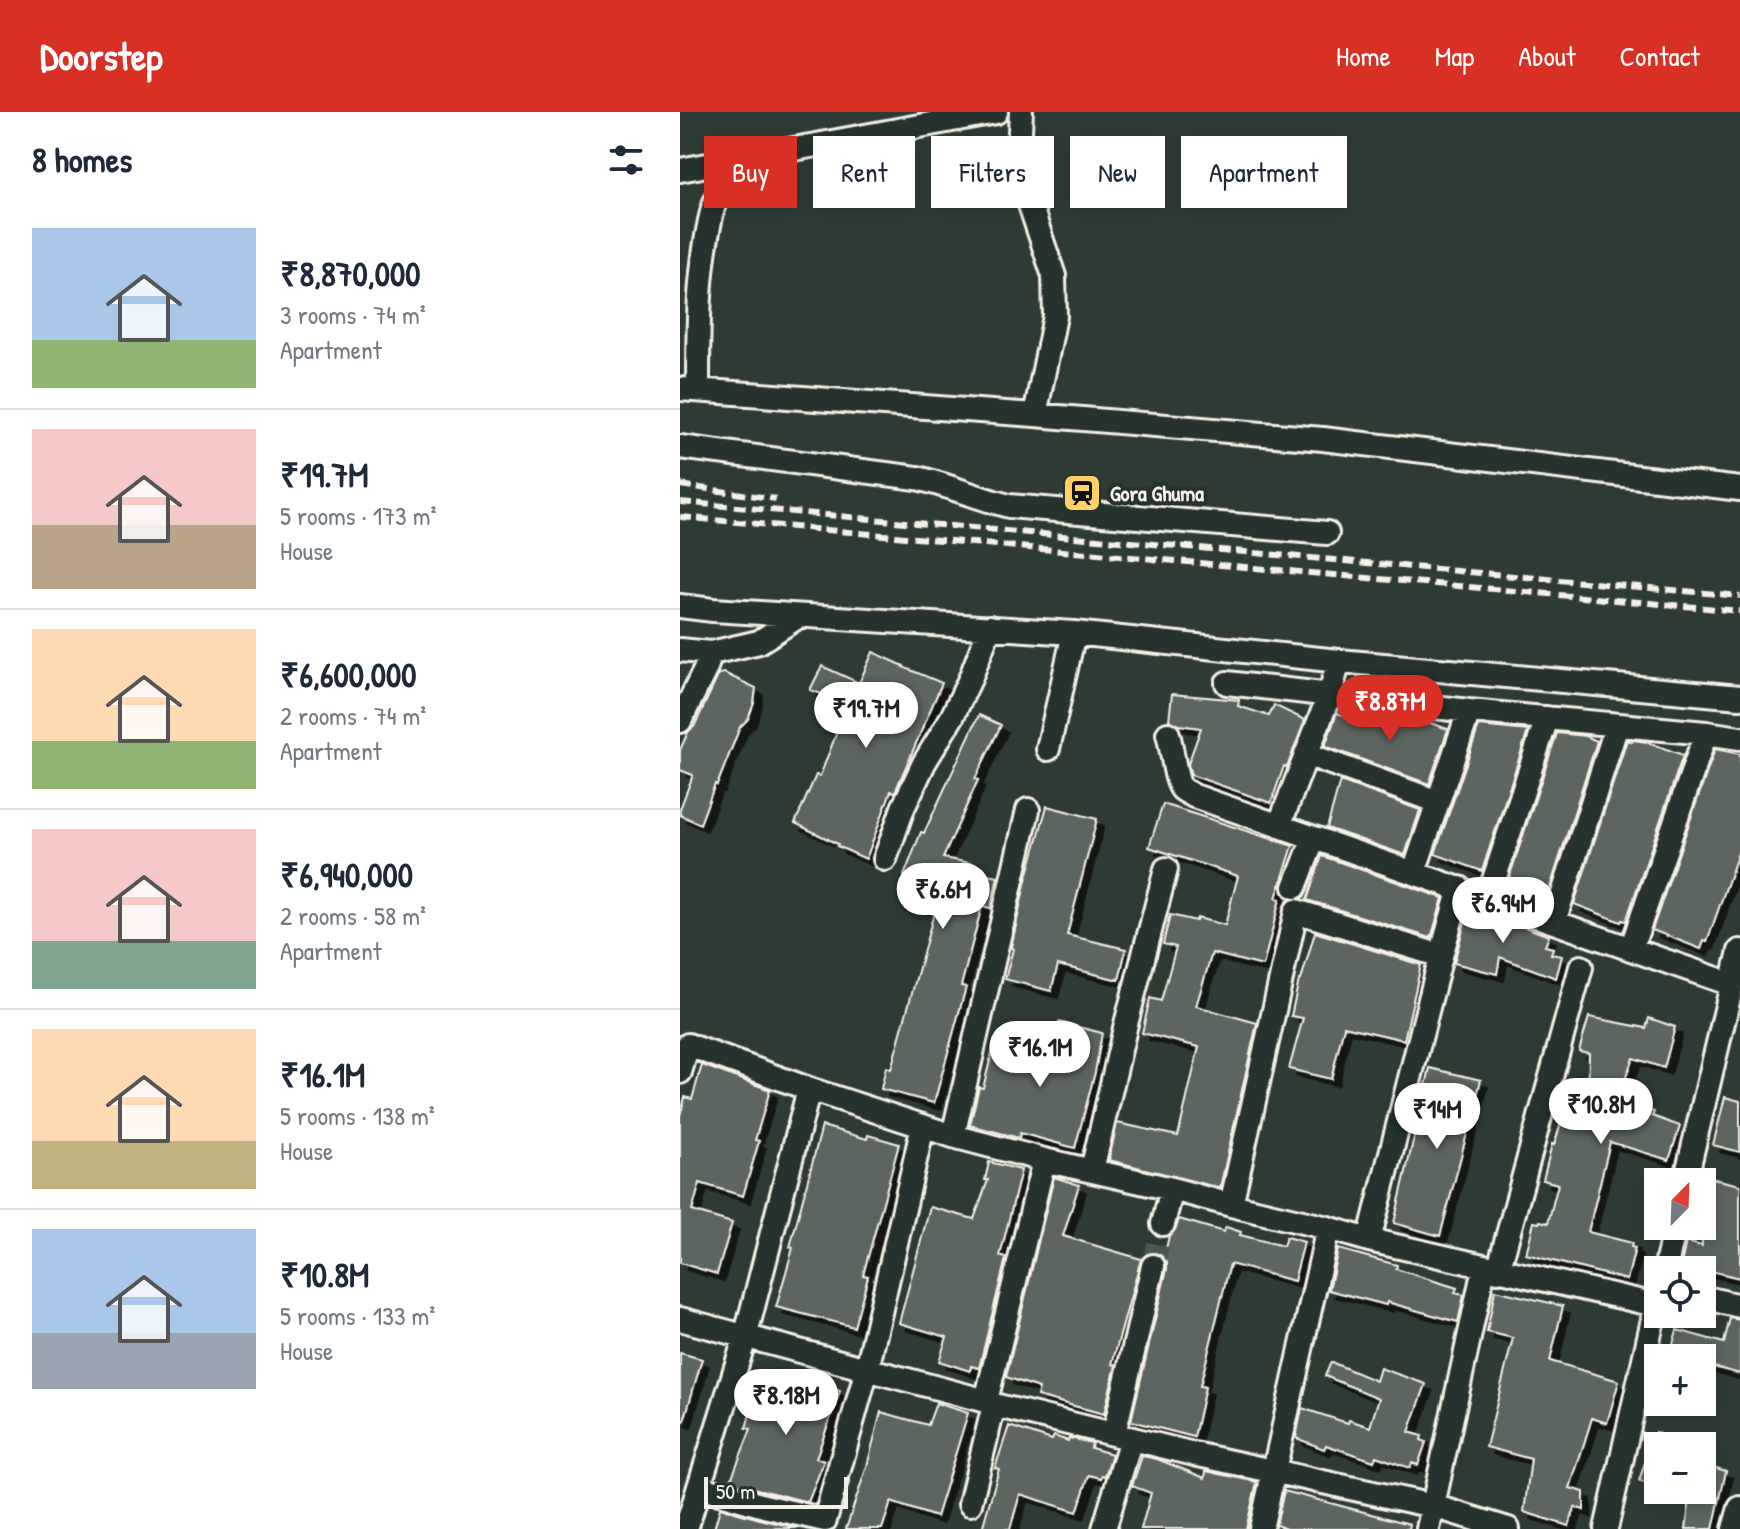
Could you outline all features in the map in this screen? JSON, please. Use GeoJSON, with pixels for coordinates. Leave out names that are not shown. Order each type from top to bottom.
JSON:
{"type":"FeatureCollection","features":[{"type":"Feature","properties":{"kind":"street"},"geometry":{"type":"LineString","coordinates":[[797,149],[996,112]]}},
{"type":"Feature","properties":{"kind":"street"},"geometry":{"type":"LineString","coordinates":[[1021,112],[1019,149],[1027,196],[1054,276],[1055,316],[1035,415]]}},
{"type":"Feature","properties":{"kind":"street"},"geometry":{"type":"LineString","coordinates":[[680,170],[704,166]]}},
{"type":"Feature","properties":{"kind":"street"},"geometry":{"type":"LineString","coordinates":[[713,208],[704,257],[698,333],[689,389],[1323,439],[1740,489]]}},
{"type":"Feature","properties":{"kind":"street"},"geometry":{"type":"LineString","coordinates":[[680,447],[917,478],[1009,506],[1327,533]]}},
{"type":"Feature","properties":{"kind":"street"},"geometry":{"type":"LineString","coordinates":[[680,606],[1074,633],[1339,661],[1740,697]]}},
{"type":"Feature","properties":{"kind":"street"},"geometry":{"type":"LineString","coordinates":[[680,650],[711,653],[759,642],[799,616]]}},
{"type":"Feature","properties":{"kind":"street"},"geometry":{"type":"LineString","coordinates":[[885,859],[903,808],[924,763],[952,717],[990,627]]}},
{"type":"Feature","properties":{"kind":"street"},"geometry":{"type":"LineString","coordinates":[[1048,749],[1074,633]]}},
{"type":"Feature","properties":{"kind":"street"},"geometry":{"type":"LineString","coordinates":[[680,721],[711,653]]}},
{"type":"Feature","properties":{"kind":"street"},"geometry":{"type":"LineString","coordinates":[[1279,826],[1330,693],[1339,661]]}},
{"type":"Feature","properties":{"kind":"street"},"geometry":{"type":"LineString","coordinates":[[1227,683],[1740,738]]}},
{"type":"Feature","properties":{"kind":"street"},"geometry":{"type":"LineString","coordinates":[[1414,872],[1469,711]]}},
{"type":"Feature","properties":{"kind":"street"},"geometry":{"type":"LineString","coordinates":[[1488,898],[1547,718]]}},
{"type":"Feature","properties":{"kind":"street"},"geometry":{"type":"LineString","coordinates":[[1554,922],[1617,725]]}},
{"type":"Feature","properties":{"kind":"street"},"geometry":{"type":"LineString","coordinates":[[1631,949],[1706,733]]}},
{"type":"Feature","properties":{"kind":"street"},"geometry":{"type":"LineString","coordinates":[[1168,734],[1177,781],[1183,790],[1194,796],[1731,984]]}},
{"type":"Feature","properties":{"kind":"street"},"geometry":{"type":"LineString","coordinates":[[1306,754],[1438,802]]}},
{"type":"Feature","properties":{"kind":"street"},"geometry":{"type":"LineString","coordinates":[[953,1136],[1028,810]]}},
{"type":"Feature","properties":{"kind":"street"},"geometry":{"type":"LineString","coordinates":[[1295,887],[1314,838]]}},
{"type":"Feature","properties":{"kind":"street"},"geometry":{"type":"LineString","coordinates":[[1092,1170],[1166,869]]}},
{"type":"Feature","properties":{"kind":"street"},"geometry":{"type":"LineString","coordinates":[[1369,1240],[1460,888]]}},
{"type":"Feature","properties":{"kind":"street"},"geometry":{"type":"LineString","coordinates":[[1231,1205],[1296,911],[1441,956]]}},
{"type":"Feature","properties":{"kind":"street"},"geometry":{"type":"LineString","coordinates":[[1688,1168],[1740,951]]}},
{"type":"Feature","properties":{"kind":"street"},"geometry":{"type":"LineString","coordinates":[[1428,1529],[1491,1269],[1581,967]]}},
{"type":"Feature","properties":{"kind":"street"},"geometry":{"type":"LineString","coordinates":[[680,1072],[688,1045],[953,1136],[1491,1269],[1644,1298]]}},
{"type":"Feature","properties":{"kind":"street"},"geometry":{"type":"LineString","coordinates":[[686,1529],[745,1338],[809,1089]]}},
{"type":"Feature","properties":{"kind":"street"},"geometry":{"type":"LineString","coordinates":[[699,1487],[825,1520],[867,1369],[923,1126]]}},
{"type":"Feature","properties":{"kind":"street"},"geometry":{"type":"LineString","coordinates":[[970,1504],[1044,1160]]}},
{"type":"Feature","properties":{"kind":"street"},"geometry":{"type":"LineString","coordinates":[[1163,1224],[1172,1189]]}},
{"type":"Feature","properties":{"kind":"street"},"geometry":{"type":"LineString","coordinates":[[1261,1529],[1328,1228]]}},
{"type":"Feature","properties":{"kind":"street"},"geometry":{"type":"LineString","coordinates":[[1104,1529],[1153,1266]]}},
{"type":"Feature","properties":{"kind":"street"},"geometry":{"type":"LineString","coordinates":[[1716,1300],[1740,1306]]}},
{"type":"Feature","properties":{"kind":"street"},"geometry":{"type":"LineString","coordinates":[[680,1319],[990,1403],[1194,1454],[1433,1506],[1508,1529]]}},
{"type":"Feature","properties":{"kind":"street"},"geometry":{"type":"LineString","coordinates":[[1606,1529],[1651,1328]]}},
{"type":"Feature","properties":{"kind":"street"},"geometry":{"type":"LineString","coordinates":[[1734,1529],[1740,1508]]}},
{"type":"Feature","properties":{"kind":"building"},"geometry":{"type":"Polygon","coordinates":[[[873,652],[942,683],[895,792],[891,791],[866,859],[795,823],[816,775],[820,776],[848,703],[810,690],[822,666],[859,683],[873,652]]]}},
{"type":"Feature","properties":{"kind":"building"},"geometry":{"type":"Polygon","coordinates":[[[724,673],[756,688],[754,703],[748,719],[740,727],[700,824],[680,815],[693,775],[680,770],[680,750],[719,674],[724,673]]]}},
{"type":"Feature","properties":{"kind":"building"},"geometry":{"type":"Polygon","coordinates":[[[1172,694],[1239,700],[1238,706],[1269,716],[1274,705],[1305,720],[1271,803],[1191,775],[1188,764],[1201,728],[1179,725],[1169,720],[1172,694]]]}},
{"type":"Feature","properties":{"kind":"building"},"geometry":{"type":"Polygon","coordinates":[[[1337,713],[1364,722],[1367,713],[1398,720],[1399,717],[1419,722],[1420,719],[1448,729],[1429,784],[1325,746],[1337,713]]]}},
{"type":"Feature","properties":{"kind":"building"},"geometry":{"type":"Polygon","coordinates":[[[979,715],[1001,725],[943,858],[976,864],[975,872],[998,877],[991,908],[982,906],[961,986],[966,987],[934,1103],[881,1089],[886,1067],[891,1069],[939,895],[904,876],[921,832],[924,833],[979,715]]]}},
{"type":"Feature","properties":{"kind":"building"},"geometry":{"type":"Polygon","coordinates":[[[1479,726],[1528,731],[1482,871],[1435,854],[1479,726]]]}},
{"type":"Feature","properties":{"kind":"building"},"geometry":{"type":"Polygon","coordinates":[[[1557,733],[1586,736],[1597,741],[1546,894],[1508,881],[1557,733]]]}},
{"type":"Feature","properties":{"kind":"building"},"geometry":{"type":"Polygon","coordinates":[[[1627,740],[1647,742],[1683,755],[1626,921],[1621,922],[1574,904],[1627,740]]]}},
{"type":"Feature","properties":{"kind":"building"},"geometry":{"type":"Polygon","coordinates":[[[1715,749],[1740,754],[1740,847],[1707,942],[1704,941],[1701,949],[1652,930],[1715,749]]]}},
{"type":"Feature","properties":{"kind":"building"},"geometry":{"type":"Polygon","coordinates":[[[1340,781],[1420,810],[1405,855],[1327,828],[1340,781]]]}},
{"type":"Feature","properties":{"kind":"building"},"geometry":{"type":"Polygon","coordinates":[[[1163,804],[1293,846],[1276,898],[1280,899],[1263,966],[1212,953],[1196,1006],[1257,1023],[1220,1188],[1109,1160],[1117,1123],[1178,1136],[1199,1047],[1142,1033],[1150,998],[1161,1001],[1176,947],[1163,944],[1170,915],[1225,925],[1238,876],[1149,847],[1163,804]]]}},
{"type":"Feature","properties":{"kind":"building"},"geometry":{"type":"Polygon","coordinates":[[[1047,806],[1097,819],[1067,935],[1126,949],[1119,980],[1058,965],[1051,991],[1005,979],[1025,884],[1047,806]]]}},
{"type":"Feature","properties":{"kind":"building"},"geometry":{"type":"Polygon","coordinates":[[[1322,856],[1443,898],[1431,938],[1307,900],[1322,856]]]}},
{"type":"Feature","properties":{"kind":"building"},"geometry":{"type":"Polygon","coordinates":[[[1469,907],[1549,936],[1545,946],[1553,948],[1551,954],[1562,956],[1556,978],[1500,957],[1497,974],[1454,963],[1469,907]]]}},
{"type":"Feature","properties":{"kind":"building"},"geometry":{"type":"Polygon","coordinates":[[[1315,932],[1421,965],[1404,1040],[1344,1026],[1331,1079],[1289,1069],[1303,1018],[1291,1016],[1315,932]]]}},
{"type":"Feature","properties":{"kind":"building"},"geometry":{"type":"Polygon","coordinates":[[[1589,1017],[1646,1028],[1649,1018],[1675,1027],[1664,1068],[1633,1058],[1619,1096],[1646,1105],[1645,1109],[1654,1112],[1652,1116],[1680,1126],[1669,1160],[1610,1142],[1588,1232],[1632,1243],[1631,1247],[1635,1248],[1627,1280],[1526,1254],[1534,1222],[1548,1223],[1558,1184],[1543,1180],[1568,1101],[1588,1107],[1589,1053],[1579,1051],[1589,1017]]]}},
{"type":"Feature","properties":{"kind":"building"},"geometry":{"type":"Polygon","coordinates":[[[1059,1022],[1102,1033],[1075,1148],[1020,1133],[1019,1138],[970,1125],[994,1045],[1050,1059],[1059,1022]]]}},
{"type":"Feature","properties":{"kind":"building"},"geometry":{"type":"Polygon","coordinates":[[[702,1065],[770,1090],[743,1196],[700,1183],[692,1211],[732,1223],[717,1274],[680,1263],[680,1116],[685,1097],[692,1099],[702,1065]]]}},
{"type":"Feature","properties":{"kind":"building"},"geometry":{"type":"Polygon","coordinates":[[[1430,1068],[1481,1080],[1440,1236],[1394,1223],[1430,1068]]]}},
{"type":"Feature","properties":{"kind":"building"},"geometry":{"type":"Polygon","coordinates":[[[1725,1097],[1740,1101],[1740,1152],[1713,1145],[1725,1097]]]}},
{"type":"Feature","properties":{"kind":"building"},"geometry":{"type":"Polygon","coordinates":[[[822,1126],[867,1139],[868,1135],[899,1144],[863,1275],[868,1276],[854,1327],[776,1307],[822,1126]]]}},
{"type":"Feature","properties":{"kind":"building"},"geometry":{"type":"Polygon","coordinates":[[[989,1162],[1021,1170],[1000,1256],[1006,1258],[979,1368],[971,1366],[970,1371],[939,1361],[947,1337],[899,1323],[930,1207],[974,1219],[988,1180],[985,1180],[989,1162]]]}},
{"type":"Feature","properties":{"kind":"building"},"geometry":{"type":"Polygon","coordinates":[[[1054,1177],[1079,1185],[1063,1236],[1141,1259],[1112,1364],[1116,1365],[1104,1414],[1037,1396],[1039,1388],[1006,1377],[1054,1177]]]}},
{"type":"Feature","properties":{"kind":"building"},"geometry":{"type":"Polygon","coordinates":[[[1716,1179],[1740,1185],[1740,1278],[1716,1272],[1716,1256],[1683,1256],[1686,1242],[1702,1246],[1702,1240],[1716,1240],[1716,1179]]]}},
{"type":"Feature","properties":{"kind":"building"},"geometry":{"type":"Polygon","coordinates":[[[1179,1219],[1224,1232],[1226,1227],[1241,1232],[1240,1235],[1283,1246],[1286,1237],[1304,1242],[1294,1281],[1230,1264],[1200,1386],[1205,1387],[1194,1437],[1131,1421],[1167,1269],[1164,1257],[1169,1236],[1179,1219]]]}},
{"type":"Feature","properties":{"kind":"building"},"geometry":{"type":"Polygon","coordinates":[[[1338,1249],[1397,1265],[1396,1269],[1457,1288],[1455,1293],[1464,1295],[1458,1322],[1329,1290],[1338,1249]]]}},
{"type":"Feature","properties":{"kind":"building"},"geometry":{"type":"Polygon","coordinates":[[[1495,1290],[1563,1306],[1550,1361],[1619,1381],[1607,1423],[1592,1418],[1570,1488],[1584,1492],[1584,1510],[1575,1507],[1569,1526],[1524,1512],[1531,1459],[1486,1447],[1513,1338],[1487,1332],[1495,1290]]]}},
{"type":"Feature","properties":{"kind":"building"},"geometry":{"type":"Polygon","coordinates":[[[1730,1318],[1740,1320],[1740,1374],[1716,1368],[1716,1344],[1673,1344],[1677,1330],[1724,1343],[1730,1318]]]}},
{"type":"Feature","properties":{"kind":"building"},"geometry":{"type":"Polygon","coordinates":[[[680,1353],[702,1359],[684,1421],[680,1420],[680,1353]]]}},
{"type":"Feature","properties":{"kind":"building"},"geometry":{"type":"Polygon","coordinates":[[[1331,1362],[1376,1381],[1380,1368],[1426,1384],[1409,1432],[1422,1436],[1421,1440],[1426,1442],[1418,1465],[1412,1463],[1410,1468],[1376,1456],[1374,1461],[1326,1445],[1324,1449],[1296,1438],[1302,1408],[1370,1427],[1379,1398],[1325,1376],[1331,1362]]]}},
{"type":"Feature","properties":{"kind":"building"},"geometry":{"type":"Polygon","coordinates":[[[762,1372],[809,1386],[811,1381],[840,1391],[816,1458],[824,1461],[808,1502],[730,1482],[751,1429],[746,1428],[762,1372]]]}},
{"type":"Feature","properties":{"kind":"building"},"geometry":{"type":"Polygon","coordinates":[[[936,1403],[968,1413],[936,1517],[891,1502],[882,1529],[846,1529],[881,1412],[928,1425],[936,1403]]]}},
{"type":"Feature","properties":{"kind":"building"},"geometry":{"type":"Polygon","coordinates":[[[1009,1426],[1052,1440],[1054,1436],[1092,1443],[1091,1448],[1112,1454],[1105,1476],[1089,1475],[1077,1512],[1020,1494],[1010,1529],[982,1529],[999,1469],[995,1468],[1009,1426]]]}},
{"type":"Feature","properties":{"kind":"building"},"geometry":{"type":"Polygon","coordinates":[[[1142,1456],[1205,1478],[1206,1471],[1257,1482],[1246,1529],[1141,1529],[1151,1493],[1132,1486],[1142,1456]]]}},
{"type":"Feature","properties":{"kind":"building"},"geometry":{"type":"Polygon","coordinates":[[[1644,1466],[1644,1483],[1639,1481],[1644,1466]]]}},
{"type":"Feature","properties":{"kind":"building"},"geometry":{"type":"Polygon","coordinates":[[[1716,1468],[1726,1471],[1713,1529],[1686,1529],[1689,1504],[1716,1504],[1716,1468]]]}},
{"type":"Feature","properties":{"kind":"building"},"geometry":{"type":"Polygon","coordinates":[[[1284,1491],[1410,1524],[1409,1529],[1286,1529],[1276,1525],[1284,1491]]]}},
{"type":"Feature","properties":{"kind":"building"},"geometry":{"type":"Polygon","coordinates":[[[720,1508],[760,1519],[797,1528],[714,1529],[720,1508]]]}},
{"type":"Feature","properties":{"kind":"tunnel"},"geometry":{"type":"LineString","coordinates":[[1153,1266],[1163,1224]]}},
{"type":"Feature","properties":{"kind":"railway"},"geometry":{"type":"LineString","coordinates":[[680,485],[776,499]]}},
{"type":"Feature","properties":{"kind":"railway"},"geometry":{"type":"LineString","coordinates":[[680,502],[1740,596]]}},
{"type":"Feature","properties":{"kind":"railway"},"geometry":{"type":"LineString","coordinates":[[680,517],[1740,611]]}},
{"type":"Feature","properties":{"kind":"place","name":"Gora Ghuma"},"geometry":{"type":"Point","coordinates":[1082,493]}}]}
